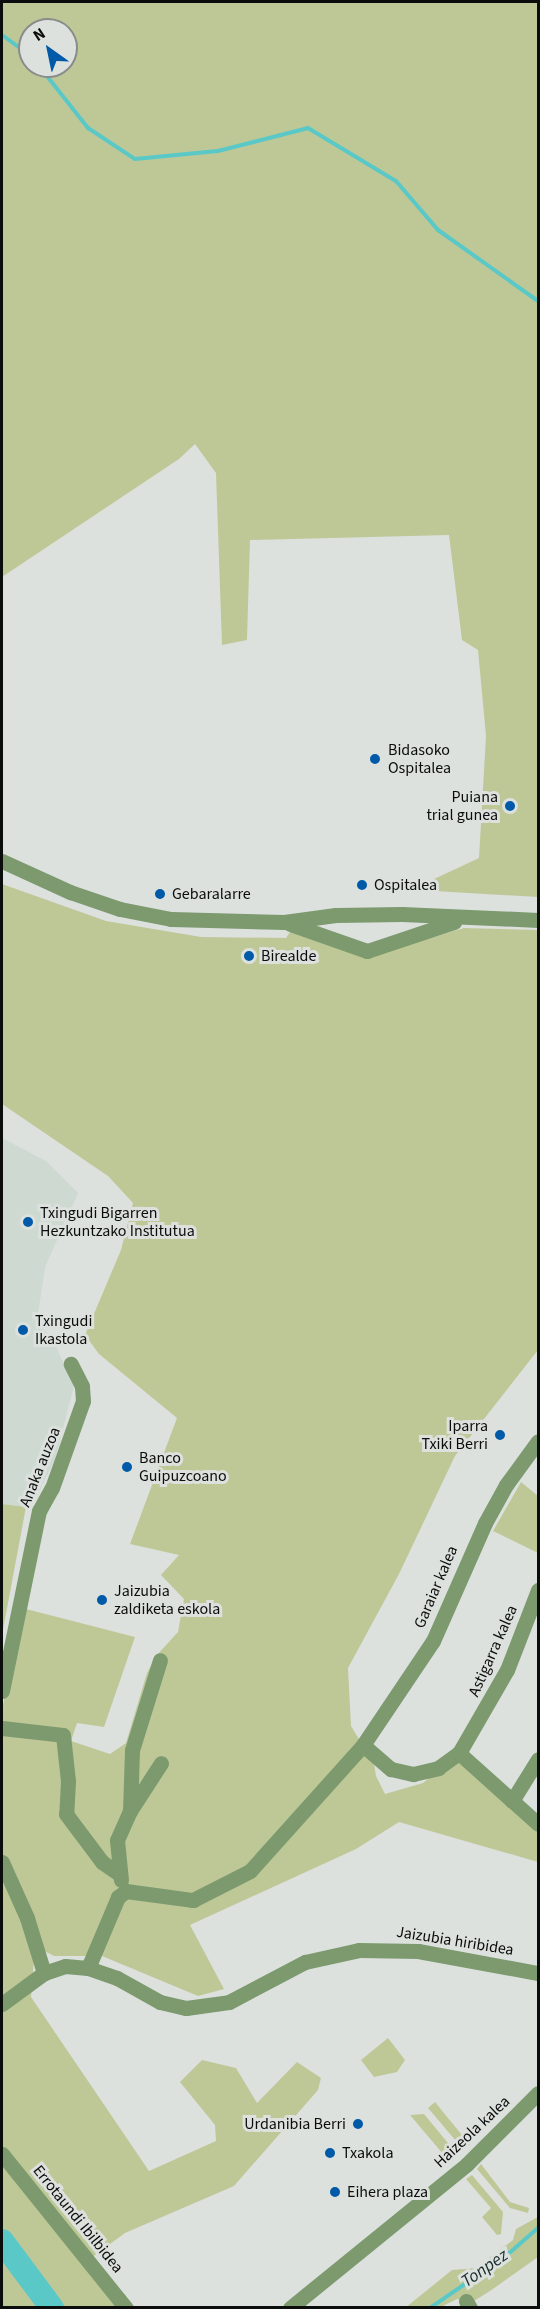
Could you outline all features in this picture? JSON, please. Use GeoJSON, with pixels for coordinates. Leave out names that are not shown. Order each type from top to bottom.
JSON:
{"type":"FeatureCollection","features":[{"type":"Feature","properties":{"kind":"street"},"geometry":{"type":"LineString","coordinates":[[2,861],[70,892],[120,909],[171,919],[284,922],[336,915],[402,914],[472,919],[538,920]]}},
{"type":"Feature","properties":{"kind":"street"},"geometry":{"type":"LineString","coordinates":[[381,949],[398,935],[402,914]]}},
{"type":"Feature","properties":{"kind":"street"},"geometry":{"type":"LineString","coordinates":[[336,915],[338,930],[349,945]]}},
{"type":"Feature","properties":{"kind":"street"},"geometry":{"type":"LineString","coordinates":[[284,922],[367,951],[381,949],[425,930],[472,919]]}},
{"type":"Feature","properties":{"kind":"street","name":"Anaka auzoa"},"geometry":{"type":"LineString","coordinates":[[2,1691],[39,1511],[52,1488],[83,1401],[71,1364]]}},
{"type":"Feature","properties":{"kind":"street","name":"Garaiar kalea"},"geometry":{"type":"LineString","coordinates":[[363,1745],[433,1641],[484,1523],[506,1485],[538,1441]]}},
{"type":"Feature","properties":{"kind":"street","name":"Astigarra kalea"},"geometry":{"type":"LineString","coordinates":[[363,1745],[391,1769],[413,1774],[438,1768],[459,1753],[507,1670],[538,1590]]}},
{"type":"Feature","properties":{"kind":"street"},"geometry":{"type":"LineString","coordinates":[[130,1811],[132,1750],[160,1660]]}},
{"type":"Feature","properties":{"kind":"street"},"geometry":{"type":"LineString","coordinates":[[2,1728],[63,1735],[68,1782],[66,1814],[102,1862],[118,1873]]}},
{"type":"Feature","properties":{"kind":"street"},"geometry":{"type":"LineString","coordinates":[[87,1968],[118,1897],[126,1891],[194,1900],[250,1871],[363,1745]]}},
{"type":"Feature","properties":{"kind":"street"},"geometry":{"type":"LineString","coordinates":[[459,1753],[538,1824]]}},
{"type":"Feature","properties":{"kind":"street"},"geometry":{"type":"LineString","coordinates":[[512,1801],[538,1759]]}},
{"type":"Feature","properties":{"kind":"street"},"geometry":{"type":"LineString","coordinates":[[126,1891],[118,1873],[117,1840],[130,1811],[161,1763]]}},
{"type":"Feature","properties":{"kind":"street"},"geometry":{"type":"LineString","coordinates":[[2,1862],[27,1918],[44,1973]]}},
{"type":"Feature","properties":{"kind":"street","name":"Jaizubia hiribidea"},"geometry":{"type":"LineString","coordinates":[[2,2004],[44,1973],[65,1966],[87,1968],[117,1978],[160,2001],[186,2008],[229,2002],[304,1962],[359,1950],[418,1951],[538,1973]]}},
{"type":"Feature","properties":{"kind":"street","name":"Haizeola kalea"},"geometry":{"type":"LineString","coordinates":[[290,2307],[500,2134],[538,2093]]}},
{"type":"Feature","properties":{"kind":"street","name":"Errotaundi Ibilbidea"},"geometry":{"type":"LineString","coordinates":[[2,2154],[126,2307]]}},
{"type":"Feature","properties":{"kind":"shaded area","name":"Txingudi Ikastola"},"geometry":{"type":"Polygon","coordinates":[[[2,1138],[46,1161],[78,1193],[45,1267],[37,1320],[53,1340],[74,1386],[55,1459],[35,1500],[26,1507],[2,1504],[2,1138]]]}},
{"type":"Feature","properties":{"kind":"green space"},"geometry":{"type":"Polygon","coordinates":[[[2,2],[538,2],[538,897],[434,891],[432,880],[479,858],[486,736],[478,650],[462,640],[449,535],[250,540],[247,640],[222,645],[216,473],[195,444],[179,459],[2,577],[2,2]]]}},
{"type":"Feature","properties":{"kind":"green space"},"geometry":{"type":"Polygon","coordinates":[[[2,884],[106,921],[201,937],[286,938],[292,929],[364,958],[464,928],[538,930],[538,1350],[455,1456],[399,1574],[348,1668],[351,1726],[374,1764],[376,1776],[385,1794],[423,1783],[459,1753],[538,1824],[538,1862],[399,1822],[356,1849],[190,1925],[224,1989],[198,1996],[102,1956],[54,1956],[35,1946],[31,1997],[149,2171],[216,2141],[215,2125],[180,2082],[202,2060],[236,2068],[257,2103],[297,2062],[321,2078],[318,2090],[234,2186],[125,2233],[87,2261],[121,2307],[2,2307],[2,1709],[26,1609],[135,1637],[104,1727],[77,1723],[71,1741],[110,1754],[126,1743],[147,1673],[156,1656],[178,1632],[184,1599],[161,1575],[179,1555],[130,1544],[177,1418],[99,1354],[85,1335],[121,1250],[133,1203],[108,1176],[2,1104],[2,884]]]}},
{"type":"Feature","properties":{"kind":"green space"},"geometry":{"type":"Polygon","coordinates":[[[521,1482],[538,1496],[538,1553],[493,1531],[521,1482]]]}},
{"type":"Feature","properties":{"kind":"green space"},"geometry":{"type":"Polygon","coordinates":[[[2,1504],[26,1507],[2,1635],[2,1504]]]}},
{"type":"Feature","properties":{"kind":"green space"},"geometry":{"type":"Polygon","coordinates":[[[388,2038],[405,2060],[397,2072],[374,2077],[361,2060],[388,2038]]]}},
{"type":"Feature","properties":{"kind":"green space"},"geometry":{"type":"Polygon","coordinates":[[[435,2102],[470,2145],[462,2148],[428,2108],[435,2102]]]}},
{"type":"Feature","properties":{"kind":"green space"},"geometry":{"type":"Polygon","coordinates":[[[424,2114],[457,2154],[443,2154],[410,2115],[424,2114]]]}},
{"type":"Feature","properties":{"kind":"green space"},"geometry":{"type":"Polygon","coordinates":[[[481,2164],[510,2202],[529,2208],[528,2213],[510,2208],[477,2169],[481,2164]]]}},
{"type":"Feature","properties":{"kind":"green space"},"geometry":{"type":"Polygon","coordinates":[[[472,2175],[503,2212],[501,2234],[497,2235],[482,2217],[491,2208],[466,2179],[472,2175]]]}},
{"type":"Feature","properties":{"kind":"green space"},"geometry":{"type":"Polygon","coordinates":[[[538,2217],[538,2257],[490,2291],[474,2301],[457,2299],[441,2307],[405,2308],[452,2270],[476,2268],[513,2240],[516,2229],[538,2217]]]}},
{"type":"Feature","properties":{"kind":"waterway"},"geometry":{"type":"LineString","coordinates":[[2,35],[18,46]]}},
{"type":"Feature","properties":{"kind":"waterway"},"geometry":{"type":"LineString","coordinates":[[48,78],[88,128],[135,159],[218,151],[308,128],[396,181],[438,230],[538,301]]}},
{"type":"Feature","properties":{"kind":"waterway","name":"Tonpez"},"geometry":{"type":"LineString","coordinates":[[430,2308],[507,2255],[538,2228]]}},
{"type":"Feature","properties":{"kind":"waterway"},"geometry":{"type":"LineString","coordinates":[[2,2241],[52,2308]]}},
{"type":"Feature","properties":{"kind":"place","name":"Bidasoko Ospitalea"},"geometry":{"type":"Point","coordinates":[375,759]}},
{"type":"Feature","properties":{"kind":"place","name":"Puiana trial gunea"},"geometry":{"type":"Point","coordinates":[510,806]}},
{"type":"Feature","properties":{"kind":"place","name":"Ospitalea"},"geometry":{"type":"Point","coordinates":[362,885]}},
{"type":"Feature","properties":{"kind":"place","name":"Gebaralarre"},"geometry":{"type":"Point","coordinates":[160,894]}},
{"type":"Feature","properties":{"kind":"place","name":"Birealde"},"geometry":{"type":"Point","coordinates":[249,956]}},
{"type":"Feature","properties":{"kind":"place","name":"Txingudi Bigarren Hezkuntzako Institutua"},"geometry":{"type":"Point","coordinates":[28,1222]}},
{"type":"Feature","properties":{"kind":"place","name":"Txingudi Ikastola"},"geometry":{"type":"Point","coordinates":[23,1330]}},
{"type":"Feature","properties":{"kind":"place","name":"Iparra Txiki Berri"},"geometry":{"type":"Point","coordinates":[500,1435]}},
{"type":"Feature","properties":{"kind":"place","name":"Banco Guipuzcoano"},"geometry":{"type":"Point","coordinates":[127,1467]}},
{"type":"Feature","properties":{"kind":"place","name":"Jaizubia zaldiketa eskola"},"geometry":{"type":"Point","coordinates":[102,1600]}},
{"type":"Feature","properties":{"kind":"place","name":"Urdanibia Berri"},"geometry":{"type":"Point","coordinates":[358,2124]}},
{"type":"Feature","properties":{"kind":"place","name":"Txakola"},"geometry":{"type":"Point","coordinates":[330,2153]}},
{"type":"Feature","properties":{"kind":"place","name":"Eihera plaza"},"geometry":{"type":"Point","coordinates":[335,2192]}}]}
